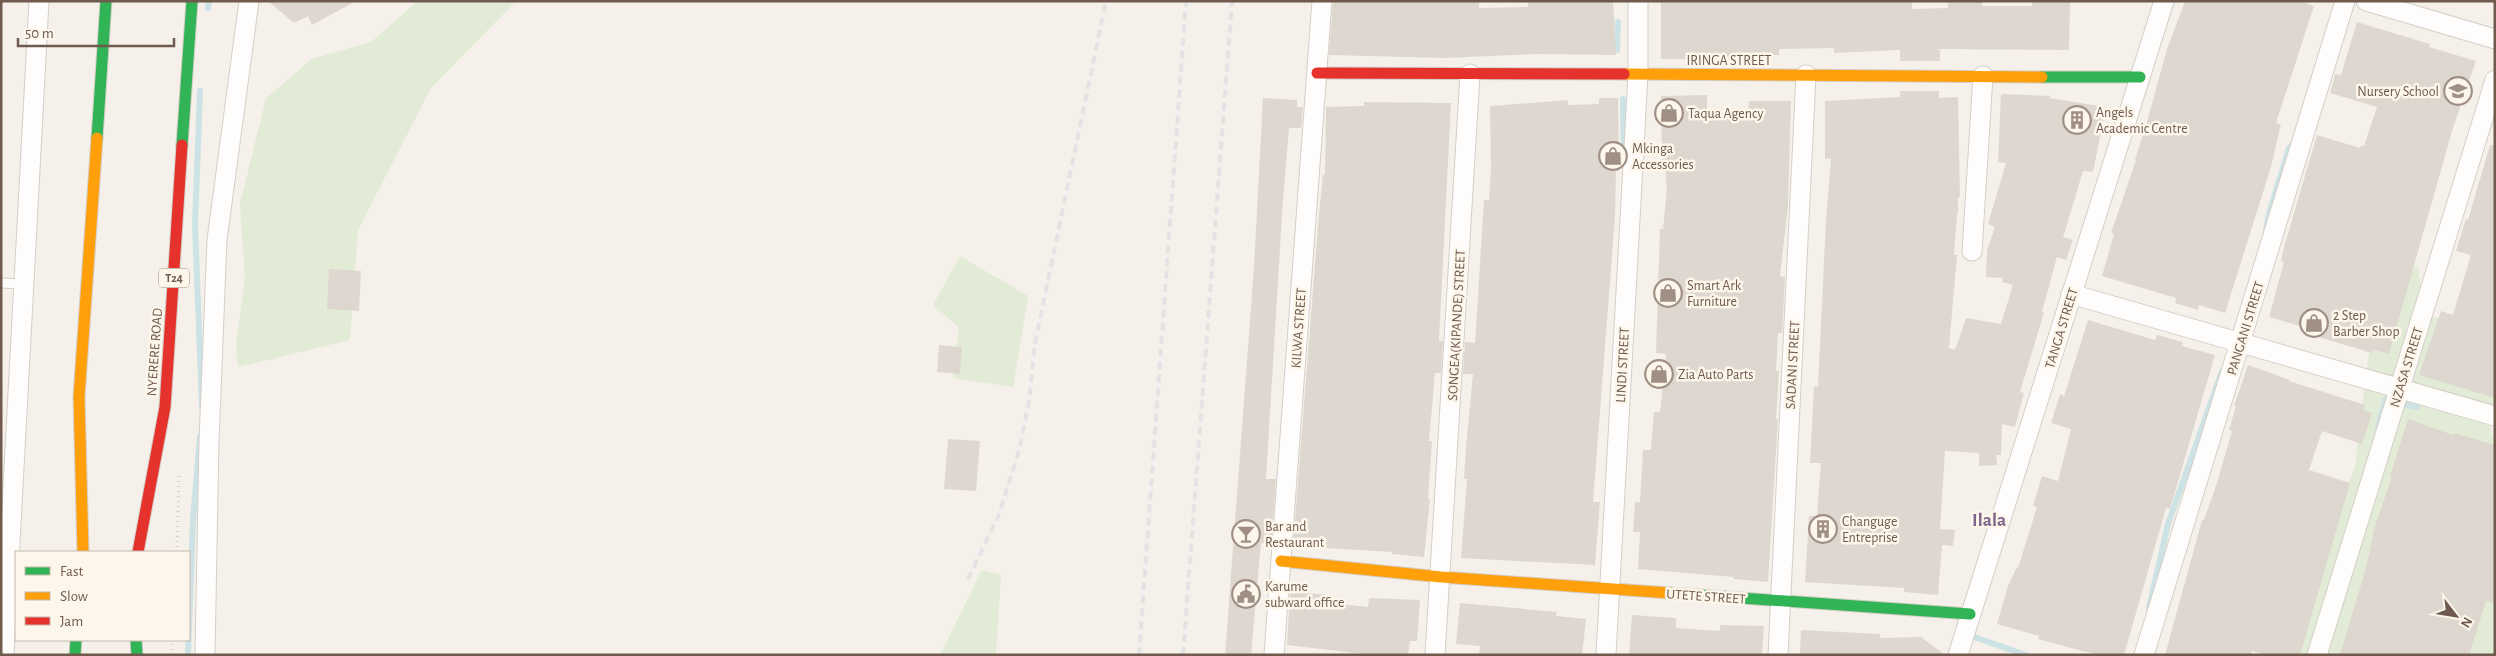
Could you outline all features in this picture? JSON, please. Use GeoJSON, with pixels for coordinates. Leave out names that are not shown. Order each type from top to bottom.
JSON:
{"type":"FeatureCollection","features":[{"type":"Feature","properties":{"kind":"main road"},"geometry":{"type":"LineString","coordinates":[[83,551],[79,397],[106,1]]}},
{"type":"Feature","properties":{"kind":"main road","name":"NYERERE ROAD"},"geometry":{"type":"LineString","coordinates":[[138,551],[165,407],[192,1]]}},
{"type":"Feature","properties":{"kind":"main road","name":"IRINGA STREET"},"geometry":{"type":"LineString","coordinates":[[1317,73],[2140,77]]}},
{"type":"Feature","properties":{"kind":"main road","name":"UTETE STREET"},"geometry":{"type":"LineString","coordinates":[[1281,561],[1441,577],[1970,614]]}},
{"type":"Feature","properties":{"kind":"main road"},"geometry":{"type":"LineString","coordinates":[[75,655],[76,641]]}},
{"type":"Feature","properties":{"kind":"main road"},"geometry":{"type":"LineString","coordinates":[[84,641],[84,655]]}},
{"type":"Feature","properties":{"kind":"main road"},"geometry":{"type":"LineString","coordinates":[[136,641],[138,655]]}},
{"type":"Feature","properties":{"kind":"street"},"geometry":{"type":"LineString","coordinates":[[4,655],[39,1]]}},
{"type":"Feature","properties":{"kind":"street"},"geometry":{"type":"LineString","coordinates":[[205,655],[209,441],[218,240],[249,1]]}},
{"type":"Feature","properties":{"kind":"street","name":"KILWA STREET"},"geometry":{"type":"LineString","coordinates":[[1274,655],[1322,1]]}},
{"type":"Feature","properties":{"kind":"street","name":"LINDI STREET"},"geometry":{"type":"LineString","coordinates":[[1606,655],[1638,74],[1638,1]]}},
{"type":"Feature","properties":{"kind":"street","name":"TANGA STREET"},"geometry":{"type":"LineString","coordinates":[[1960,654],[1970,614],[2164,1]]}},
{"type":"Feature","properties":{"kind":"street","name":"PANGANI STREET"},"geometry":{"type":"LineString","coordinates":[[2144,655],[2345,1]]}},
{"type":"Feature","properties":{"kind":"street"},"geometry":{"type":"LineString","coordinates":[[2366,1],[2495,39]]}},
{"type":"Feature","properties":{"kind":"street","name":"SONGEA(KIPANDE) STREET"},"geometry":{"type":"LineString","coordinates":[[1436,655],[1470,74]]}},
{"type":"Feature","properties":{"kind":"street","name":"SADANI STREET"},"geometry":{"type":"LineString","coordinates":[[1778,655],[1806,75]]}},
{"type":"Feature","properties":{"kind":"street"},"geometry":{"type":"LineString","coordinates":[[1972,251],[1983,76]]}},
{"type":"Feature","properties":{"kind":"street","name":"NZASA STREET"},"geometry":{"type":"LineString","coordinates":[[2317,655],[2495,80]]}},
{"type":"Feature","properties":{"kind":"street"},"geometry":{"type":"LineString","coordinates":[[2071,294],[2495,416]]}},
{"type":"Feature","properties":{"kind":"lane"},"geometry":{"type":"LineString","coordinates":[[1,283],[24,284]]}},
{"type":"Feature","properties":{"kind":"path"},"geometry":{"type":"LineString","coordinates":[[171,655],[172,641]]}},
{"type":"Feature","properties":{"kind":"green space"},"geometry":{"type":"Polygon","coordinates":[[[418,1],[516,1],[431,88],[358,230],[350,340],[238,367],[236,343],[245,279],[240,204],[266,98],[312,59],[371,42],[418,1]]]}},
{"type":"Feature","properties":{"kind":"green space"},"geometry":{"type":"Polygon","coordinates":[[[960,256],[1028,296],[1013,387],[953,378],[959,328],[933,305],[960,256]]]}},
{"type":"Feature","properties":{"kind":"green space"},"geometry":{"type":"Polygon","coordinates":[[[2389,261],[2418,267],[2425,318],[2474,317],[2495,330],[2495,413],[2489,421],[2493,438],[2495,438],[2495,655],[2273,655],[2330,536],[2355,466],[2372,327],[2389,261]]]}},
{"type":"Feature","properties":{"kind":"green space"},"geometry":{"type":"Polygon","coordinates":[[[982,570],[1001,575],[996,655],[940,655],[982,570]]]}},
{"type":"Feature","properties":{"kind":"building"},"geometry":{"type":"Polygon","coordinates":[[[268,1],[356,1],[312,25],[308,16],[294,23],[268,1]]]}},
{"type":"Feature","properties":{"kind":"building"},"geometry":{"type":"Polygon","coordinates":[[[1333,1],[1479,1],[1479,8],[1528,7],[1528,1],[1613,1],[1616,55],[1538,54],[1444,58],[1329,55],[1333,1]]]}},
{"type":"Feature","properties":{"kind":"building"},"geometry":{"type":"Polygon","coordinates":[[[1661,1],[1912,1],[1912,9],[1948,8],[1948,1],[1982,1],[1982,6],[2032,6],[2032,1],[2070,1],[2069,50],[1936,49],[1940,50],[1940,61],[1900,61],[1900,50],[1834,53],[1834,48],[1779,49],[1779,55],[1734,56],[1734,60],[1661,59],[1661,1]]]}},
{"type":"Feature","properties":{"kind":"building"},"geometry":{"type":"Polygon","coordinates":[[[2185,1],[2299,1],[2314,6],[2276,123],[2281,124],[2271,167],[2225,313],[2199,305],[2198,310],[2175,303],[2176,298],[2102,276],[2114,234],[2111,233],[2136,160],[2167,49],[2185,1]]]}},
{"type":"Feature","properties":{"kind":"building"},"geometry":{"type":"Polygon","coordinates":[[[2357,22],[2430,44],[2429,47],[2476,61],[2452,131],[2389,354],[2374,350],[2372,353],[2305,333],[2307,328],[2269,317],[2284,262],[2281,261],[2284,247],[2317,135],[2360,148],[2361,145],[2364,146],[2377,107],[2330,93],[2335,74],[2341,75],[2357,22]]]}},
{"type":"Feature","properties":{"kind":"building"},"geometry":{"type":"Polygon","coordinates":[[[1900,91],[1939,91],[1939,98],[1958,97],[1960,197],[1958,197],[1954,255],[1957,255],[1949,348],[1955,350],[1966,318],[2001,324],[2013,285],[2002,282],[2003,278],[1986,277],[1987,250],[1995,227],[1988,224],[2006,163],[1998,162],[2001,94],[2050,96],[2049,98],[2106,107],[2093,172],[2083,171],[2063,237],[2073,240],[2066,260],[2057,257],[2042,312],[2044,313],[2020,392],[2024,393],[2015,427],[2002,424],[2001,455],[1996,455],[1997,465],[1979,466],[1979,453],[1945,451],[1940,529],[1955,530],[1953,546],[1942,545],[1938,595],[1904,592],[1904,588],[1805,582],[1809,516],[1817,516],[1821,463],[1810,463],[1814,387],[1818,387],[1826,219],[1831,158],[1825,159],[1825,101],[1900,97],[1900,91]]]}},
{"type":"Feature","properties":{"kind":"building"},"geometry":{"type":"Polygon","coordinates":[[[1707,95],[1707,112],[1748,112],[1749,101],[1791,101],[1788,206],[1780,276],[1785,277],[1782,333],[1778,333],[1776,371],[1779,371],[1776,419],[1778,419],[1768,582],[1734,579],[1734,577],[1638,569],[1640,532],[1633,532],[1635,502],[1640,502],[1643,450],[1651,450],[1654,412],[1660,412],[1666,354],[1656,353],[1660,229],[1663,229],[1667,189],[1665,166],[1662,166],[1661,96],[1707,95]]]}},
{"type":"Feature","properties":{"kind":"building"},"geometry":{"type":"Polygon","coordinates":[[[1263,98],[1297,100],[1297,107],[1303,107],[1301,128],[1289,128],[1283,199],[1266,479],[1276,479],[1271,544],[1261,543],[1251,655],[1225,655],[1254,267],[1263,98]]]}},
{"type":"Feature","properties":{"kind":"building"},"geometry":{"type":"Polygon","coordinates":[[[1599,98],[1618,98],[1619,171],[1616,171],[1615,217],[1593,502],[1600,502],[1595,565],[1461,558],[1467,479],[1464,479],[1466,447],[1473,374],[1463,374],[1465,342],[1475,343],[1484,200],[1489,200],[1491,170],[1490,106],[1568,100],[1568,105],[1599,104],[1599,98]]]}},
{"type":"Feature","properties":{"kind":"building"},"geometry":{"type":"Polygon","coordinates":[[[1364,102],[1451,103],[1439,341],[1443,341],[1441,373],[1435,373],[1429,441],[1432,441],[1428,499],[1430,499],[1424,557],[1392,554],[1392,552],[1293,546],[1318,225],[1323,174],[1325,175],[1326,107],[1364,106],[1364,102]]]}},
{"type":"Feature","properties":{"kind":"building"},"geometry":{"type":"Polygon","coordinates":[[[2490,145],[2495,145],[2495,398],[2419,375],[2441,311],[2453,315],[2471,255],[2456,251],[2466,219],[2468,220],[2490,145]]]}},
{"type":"Feature","properties":{"kind":"building"},"geometry":{"type":"Polygon","coordinates":[[[329,269],[361,271],[359,311],[327,309],[329,269]]]}},
{"type":"Feature","properties":{"kind":"building"},"geometry":{"type":"Polygon","coordinates":[[[2088,320],[2155,340],[2157,335],[2183,342],[2182,346],[2215,355],[2170,509],[2166,508],[2124,655],[2100,655],[2082,651],[2038,639],[2039,636],[1997,624],[2008,586],[2018,568],[2037,507],[2033,506],[2042,476],[2058,481],[2071,429],[2051,423],[2060,394],[2064,396],[2088,320]]]}},
{"type":"Feature","properties":{"kind":"building"},"geometry":{"type":"Polygon","coordinates":[[[939,345],[962,347],[960,374],[937,372],[939,345]]]}},
{"type":"Feature","properties":{"kind":"building"},"geometry":{"type":"Polygon","coordinates":[[[2248,365],[2289,381],[2365,405],[2363,410],[2372,413],[2362,444],[2322,431],[2309,470],[2350,483],[2300,655],[2266,655],[2252,651],[2251,655],[2165,655],[2202,520],[2204,520],[2217,483],[2232,431],[2229,430],[2236,406],[2234,406],[2248,365]]]}},
{"type":"Feature","properties":{"kind":"building"},"geometry":{"type":"Polygon","coordinates":[[[2408,419],[2453,435],[2454,433],[2495,445],[2495,603],[2486,601],[2469,655],[2340,655],[2366,568],[2375,526],[2392,477],[2390,476],[2408,419]]]}},
{"type":"Feature","properties":{"kind":"building"},"geometry":{"type":"Polygon","coordinates":[[[948,439],[980,441],[976,491],[944,489],[948,439]]]}},
{"type":"Feature","properties":{"kind":"building"},"geometry":{"type":"Polygon","coordinates":[[[1290,592],[1332,595],[1332,603],[1368,607],[1369,598],[1420,600],[1417,641],[1410,641],[1408,655],[1373,655],[1287,645],[1290,592]]]}},
{"type":"Feature","properties":{"kind":"building"},"geometry":{"type":"Polygon","coordinates":[[[1460,603],[1557,612],[1556,616],[1586,619],[1582,655],[1479,655],[1480,646],[1456,644],[1460,603]]]}},
{"type":"Feature","properties":{"kind":"building"},"geometry":{"type":"Polygon","coordinates":[[[1632,615],[1676,618],[1676,628],[1720,631],[1720,625],[1764,626],[1762,655],[1629,655],[1632,615]]]}},
{"type":"Feature","properties":{"kind":"building"},"geometry":{"type":"Polygon","coordinates":[[[1801,630],[1880,634],[1880,638],[1921,637],[1945,655],[1800,655],[1801,630]]]}},
{"type":"Feature","properties":{"kind":"waterway"},"geometry":{"type":"LineString","coordinates":[[208,8],[209,1]]}},
{"type":"Feature","properties":{"kind":"waterway"},"geometry":{"type":"LineString","coordinates":[[1617,50],[1618,22]]}},
{"type":"Feature","properties":{"kind":"waterway"},"geometry":{"type":"LineString","coordinates":[[200,91],[195,225],[202,406]]}},
{"type":"Feature","properties":{"kind":"waterway"},"geometry":{"type":"LineString","coordinates":[[1623,99],[1624,162]]}},
{"type":"Feature","properties":{"kind":"waterway"},"geometry":{"type":"LineString","coordinates":[[2266,231],[2268,217],[2289,148],[2295,142]]}},
{"type":"Feature","properties":{"kind":"waterway"},"geometry":{"type":"LineString","coordinates":[[2149,608],[2168,524],[2222,371]]}},
{"type":"Feature","properties":{"kind":"waterway"},"geometry":{"type":"LineString","coordinates":[[2378,428],[2385,400],[2417,407]]}},
{"type":"Feature","properties":{"kind":"waterway"},"geometry":{"type":"LineString","coordinates":[[190,601],[193,520],[200,436]]}},
{"type":"Feature","properties":{"kind":"waterway"},"geometry":{"type":"LineString","coordinates":[[1974,637],[2026,655]]}},
{"type":"Feature","properties":{"kind":"waterway"},"geometry":{"type":"LineString","coordinates":[[188,655],[189,641]]}},
{"type":"Feature","properties":{"kind":"railway"},"geometry":{"type":"LineString","coordinates":[[968,579],[998,517],[1019,451],[1029,401],[1035,343],[1106,1]]}},
{"type":"Feature","properties":{"kind":"railway"},"geometry":{"type":"LineString","coordinates":[[1139,655],[1186,1]]}},
{"type":"Feature","properties":{"kind":"railway"},"geometry":{"type":"LineString","coordinates":[[1183,655],[1232,1]]}},
{"type":"Feature","properties":{"kind":"traffic: fast"},"geometry":{"type":"LineString","coordinates":[[97,138],[106,1]]}},
{"type":"Feature","properties":{"kind":"traffic: fast"},"geometry":{"type":"LineString","coordinates":[[182,145],[192,1]]}},
{"type":"Feature","properties":{"kind":"traffic: fast"},"geometry":{"type":"LineString","coordinates":[[2042,77],[2140,77]]}},
{"type":"Feature","properties":{"kind":"traffic: fast"},"geometry":{"type":"LineString","coordinates":[[1670,593],[1970,614]]}},
{"type":"Feature","properties":{"kind":"traffic: fast"},"geometry":{"type":"LineString","coordinates":[[75,655],[76,641]]}},
{"type":"Feature","properties":{"kind":"traffic: fast"},"geometry":{"type":"LineString","coordinates":[[136,641],[137,655]]}},
{"type":"Feature","properties":{"kind":"traffic: slow"},"geometry":{"type":"LineString","coordinates":[[1624,74],[2042,77]]}},
{"type":"Feature","properties":{"kind":"traffic: slow"},"geometry":{"type":"LineString","coordinates":[[83,551],[79,397],[97,138]]}},
{"type":"Feature","properties":{"kind":"traffic: slow"},"geometry":{"type":"LineString","coordinates":[[1281,561],[1441,577],[1670,593]]}},
{"type":"Feature","properties":{"kind":"traffic: jam"},"geometry":{"type":"LineString","coordinates":[[1317,73],[1624,74]]}},
{"type":"Feature","properties":{"kind":"traffic: jam"},"geometry":{"type":"LineString","coordinates":[[138,551],[165,407],[182,145]]}},
{"type":"Feature","properties":{"kind":"place","name":"Nursery School"},"geometry":{"type":"Point","coordinates":[2458,91]}},
{"type":"Feature","properties":{"kind":"place","name":"Taqua Agency"},"geometry":{"type":"Point","coordinates":[1669,113]}},
{"type":"Feature","properties":{"kind":"place","name":"Angels Academic Centre"},"geometry":{"type":"Point","coordinates":[2077,120]}},
{"type":"Feature","properties":{"kind":"place","name":"Mkinga Accessories"},"geometry":{"type":"Point","coordinates":[1613,156]}},
{"type":"Feature","properties":{"kind":"place","name":"Smart Ark Furniture"},"geometry":{"type":"Point","coordinates":[1668,293]}},
{"type":"Feature","properties":{"kind":"place","name":"2 Step Barber Shop"},"geometry":{"type":"Point","coordinates":[2314,323]}},
{"type":"Feature","properties":{"kind":"place","name":"Zia Auto Parts"},"geometry":{"type":"Point","coordinates":[1659,374]}},
{"type":"Feature","properties":{"kind":"place","name":"Changuge Entreprise"},"geometry":{"type":"Point","coordinates":[1823,529]}},
{"type":"Feature","properties":{"kind":"place","name":"Bar and Restaurant"},"geometry":{"type":"Point","coordinates":[1246,534]}},
{"type":"Feature","properties":{"kind":"place","name":"Karume subward office"},"geometry":{"type":"Point","coordinates":[1246,594]}},
{"type":"Feature","properties":{"kind":"district","name":"Ilala"},"geometry":{"type":"Point","coordinates":[1989,519]}}]}
